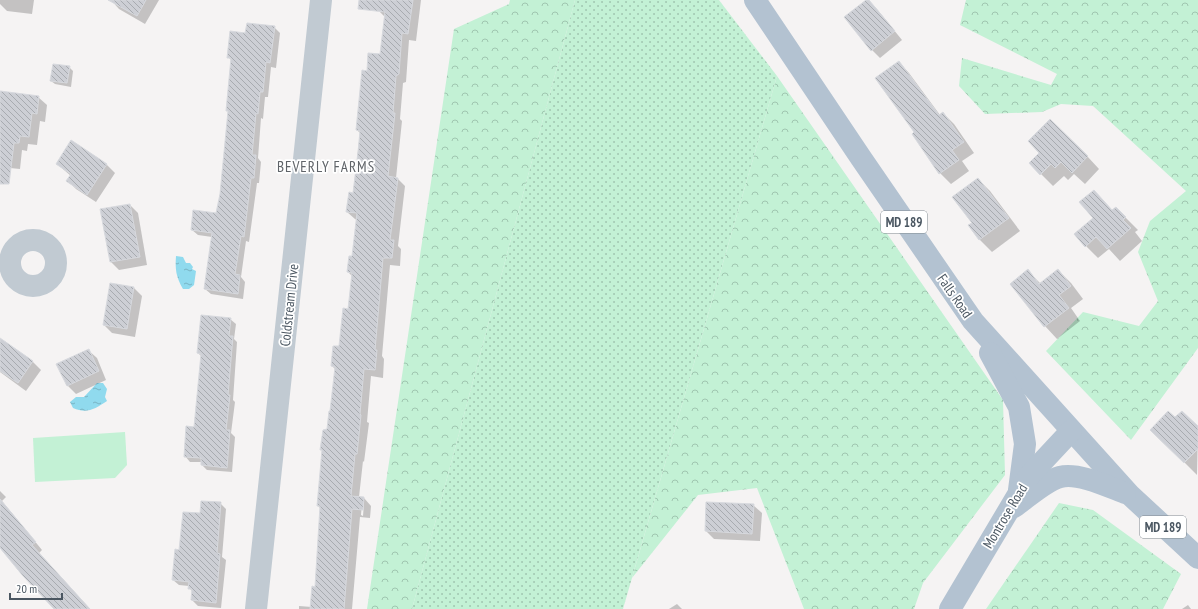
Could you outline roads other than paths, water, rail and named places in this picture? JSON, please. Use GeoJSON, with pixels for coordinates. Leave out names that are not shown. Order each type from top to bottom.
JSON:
{"type":"FeatureCollection","features":[{"type":"Feature","properties":{"kind":"main road","name":"Falls Road"},"geometry":{"type":"LineString","coordinates":[[755,0],[860,158],[973,321],[1130,495],[1198,558]]}},
{"type":"Feature","properties":{"kind":"main road"},"geometry":{"type":"LineString","coordinates":[[973,321],[1019,407],[1025,444],[1013,502]]}},
{"type":"Feature","properties":{"kind":"main road","name":"Montrose Road"},"geometry":{"type":"LineString","coordinates":[[950,609],[1028,476],[1071,431]]}},
{"type":"Feature","properties":{"kind":"main road"},"geometry":{"type":"LineString","coordinates":[[1013,502],[1062,476],[1086,478],[1130,495]]}},
{"type":"Feature","properties":{"kind":"street","name":"Coldstream Drive"},"geometry":{"type":"LineString","coordinates":[[256,609],[321,0]]}},
{"type":"Feature","properties":{"kind":"water"},"geometry":{"type":"Polygon","coordinates":[[[176,256],[183,257],[186,263],[190,263],[193,267],[192,269],[196,271],[194,285],[189,289],[183,289],[177,277],[176,256]]]}},
{"type":"Feature","properties":{"kind":"water"},"geometry":{"type":"Polygon","coordinates":[[[97,383],[103,383],[107,389],[105,397],[107,401],[87,411],[73,408],[70,402],[76,397],[84,397],[97,383]]]}},
{"type":"Feature","properties":{"kind":"district","name":"BEVERLY FARMS"},"geometry":{"type":"Point","coordinates":[326,166]}}]}
